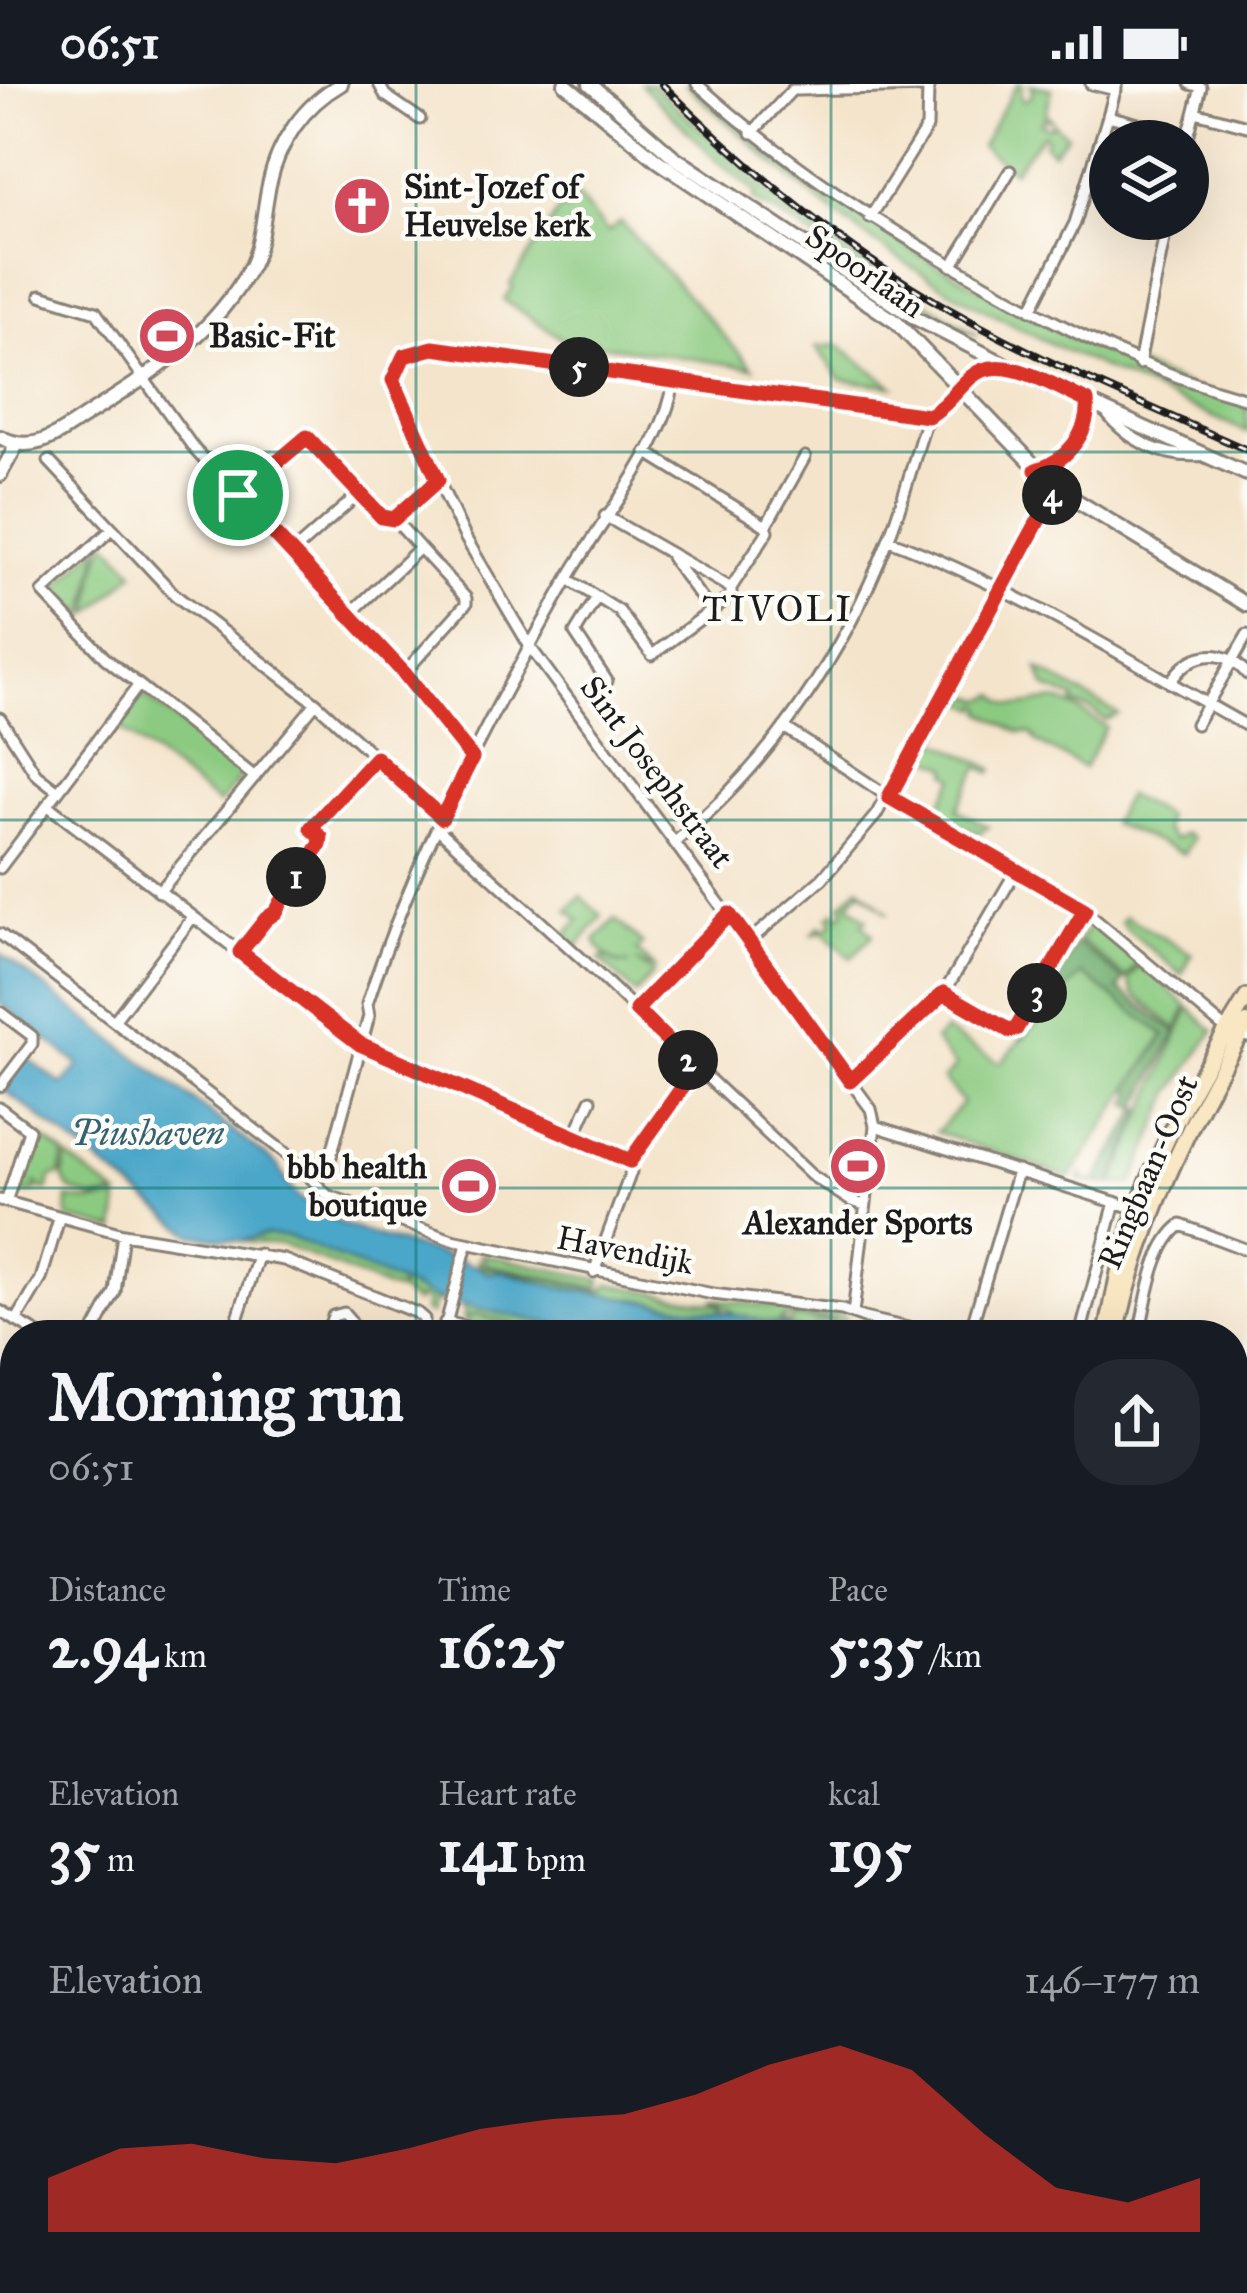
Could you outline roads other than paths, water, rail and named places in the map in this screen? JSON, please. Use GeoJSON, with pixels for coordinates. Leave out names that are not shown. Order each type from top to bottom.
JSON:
{"type":"FeatureCollection","features":[{"type":"Feature","properties":{"kind":"main road","name":"Ringbaan-Oost"},"geometry":{"type":"LineString","coordinates":[[1109,1320],[1123,1256],[1145,1212],[1189,1092],[1240,1031],[1247,998]]}},
{"type":"Feature","properties":{"kind":"main road","name":"Ringbaan-Oost"},"geometry":{"type":"LineString","coordinates":[[1120,1320],[1145,1212]]}},
{"type":"Feature","properties":{"kind":"street"},"geometry":{"type":"LineString","coordinates":[[0,437],[16,446],[40,444],[144,379],[191,343],[238,286],[258,249],[269,185],[284,144],[310,106],[341,84]]}},
{"type":"Feature","properties":{"kind":"street"},"geometry":{"type":"LineString","coordinates":[[380,84],[385,95],[420,118]]}},
{"type":"Feature","properties":{"kind":"street","name":"Spoorlaan"},"geometry":{"type":"LineString","coordinates":[[566,84],[658,161],[951,338],[1247,474]]}},
{"type":"Feature","properties":{"kind":"street","name":"Spoorlaan"},"geometry":{"type":"LineString","coordinates":[[590,84],[674,157],[886,314],[933,356],[1056,488],[1247,605]]}},
{"type":"Feature","properties":{"kind":"street"},"geometry":{"type":"LineString","coordinates":[[697,84],[752,133],[870,218],[952,266],[1139,364],[1182,382],[1247,399]]}},
{"type":"Feature","properties":{"kind":"street"},"geometry":{"type":"LineString","coordinates":[[1031,310],[1075,224],[1116,87],[1091,84]]}},
{"type":"Feature","properties":{"kind":"street"},"geometry":{"type":"LineString","coordinates":[[1193,120],[1198,85]]}},
{"type":"Feature","properties":{"kind":"street"},"geometry":{"type":"LineString","coordinates":[[752,133],[797,87],[928,87],[927,127],[870,218]]}},
{"type":"Feature","properties":{"kind":"street"},"geometry":{"type":"LineString","coordinates":[[1195,112],[1247,126]]}},
{"type":"Feature","properties":{"kind":"street"},"geometry":{"type":"LineString","coordinates":[[1108,116],[1122,120]]}},
{"type":"Feature","properties":{"kind":"street"},"geometry":{"type":"LineString","coordinates":[[952,266],[1010,171]]}},
{"type":"Feature","properties":{"kind":"street"},"geometry":{"type":"LineString","coordinates":[[1139,364],[1164,240]]}},
{"type":"Feature","properties":{"kind":"street"},"geometry":{"type":"LineString","coordinates":[[41,296],[96,312],[195,450],[404,673],[472,758]]}},
{"type":"Feature","properties":{"kind":"street"},"geometry":{"type":"LineString","coordinates":[[933,356],[950,350],[951,338]]}},
{"type":"Feature","properties":{"kind":"street","name":"Sint Josephstraat"},"geometry":{"type":"LineString","coordinates":[[674,382],[446,348],[412,351],[397,366],[396,392],[495,590],[530,647],[871,1109],[875,1126]]}},
{"type":"Feature","properties":{"kind":"street"},"geometry":{"type":"LineString","coordinates":[[675,842],[743,777],[784,728],[849,623],[889,540],[928,416],[980,371],[1016,370]]}},
{"type":"Feature","properties":{"kind":"street"},"geometry":{"type":"LineString","coordinates":[[0,934],[314,1179],[330,1160],[369,1016],[367,1004],[396,917],[530,647],[646,452],[671,400],[674,382],[928,416]]}},
{"type":"Feature","properties":{"kind":"street"},"geometry":{"type":"LineString","coordinates":[[1036,470],[1059,461],[1070,450],[1088,414],[1087,401]]}},
{"type":"Feature","properties":{"kind":"street"},"geometry":{"type":"LineString","coordinates":[[238,495],[307,437],[382,517],[394,519],[466,598],[466,604],[404,673]]}},
{"type":"Feature","properties":{"kind":"street"},"geometry":{"type":"LineString","coordinates":[[0,475],[16,446]]}},
{"type":"Feature","properties":{"kind":"street"},"geometry":{"type":"LineString","coordinates":[[568,579],[619,611],[652,655],[731,596],[731,588],[768,531],[766,526],[646,452]]}},
{"type":"Feature","properties":{"kind":"street"},"geometry":{"type":"LineString","coordinates":[[766,526],[805,457]]}},
{"type":"Feature","properties":{"kind":"street"},"geometry":{"type":"LineString","coordinates":[[49,461],[175,595],[316,703],[811,1175],[850,1201],[865,1205]]}},
{"type":"Feature","properties":{"kind":"street"},"geometry":{"type":"LineString","coordinates":[[394,519],[438,480]]}},
{"type":"Feature","properties":{"kind":"street"},"geometry":{"type":"LineString","coordinates":[[749,941],[822,879],[889,797],[1056,488]]}},
{"type":"Feature","properties":{"kind":"street"},"geometry":{"type":"LineString","coordinates":[[292,553],[360,493]]}},
{"type":"Feature","properties":{"kind":"street"},"geometry":{"type":"LineString","coordinates":[[605,516],[731,588]]}},
{"type":"Feature","properties":{"kind":"street"},"geometry":{"type":"LineString","coordinates":[[112,529],[43,592],[95,649],[255,777]]}},
{"type":"Feature","properties":{"kind":"street"},"geometry":{"type":"LineString","coordinates":[[889,540],[1000,589],[1246,723]]}},
{"type":"Feature","properties":{"kind":"street"},"geometry":{"type":"LineString","coordinates":[[349,614],[421,548]]}},
{"type":"Feature","properties":{"kind":"street"},"geometry":{"type":"LineString","coordinates":[[668,553],[710,611]]}},
{"type":"Feature","properties":{"kind":"street"},"geometry":{"type":"LineString","coordinates":[[597,597],[575,633],[607,681]]}},
{"type":"Feature","properties":{"kind":"street"},"geometry":{"type":"LineString","coordinates":[[1196,724],[1247,635]]}},
{"type":"Feature","properties":{"kind":"street"},"geometry":{"type":"LineString","coordinates":[[1170,683],[1183,665],[1217,655],[1232,660],[1247,674]]}},
{"type":"Feature","properties":{"kind":"street"},"geometry":{"type":"LineString","coordinates":[[0,868],[138,686]]}},
{"type":"Feature","properties":{"kind":"street"},"geometry":{"type":"LineString","coordinates":[[159,892],[316,703]]}},
{"type":"Feature","properties":{"kind":"street"},"geometry":{"type":"LineString","coordinates":[[0,718],[36,774],[58,791]]}},
{"type":"Feature","properties":{"kind":"street"},"geometry":{"type":"LineString","coordinates":[[784,728],[889,797],[1085,910],[1240,1031]]}},
{"type":"Feature","properties":{"kind":"street"},"geometry":{"type":"LineString","coordinates":[[240,952],[276,912],[320,845],[321,837],[311,828],[376,758]]}},
{"type":"Feature","properties":{"kind":"street"},"geometry":{"type":"LineString","coordinates":[[47,806],[360,1044],[630,1161]]}},
{"type":"Feature","properties":{"kind":"street"},"geometry":{"type":"LineString","coordinates":[[850,1081],[944,993],[1016,871]]}},
{"type":"Feature","properties":{"kind":"street"},"geometry":{"type":"LineString","coordinates":[[944,993],[1013,1030],[1085,910]]}},
{"type":"Feature","properties":{"kind":"street"},"geometry":{"type":"LineString","coordinates":[[636,1010],[729,914]]}},
{"type":"Feature","properties":{"kind":"street"},"geometry":{"type":"LineString","coordinates":[[114,1021],[193,917]]}},
{"type":"Feature","properties":{"kind":"street"},"geometry":{"type":"LineString","coordinates":[[0,1012],[32,1036],[32,1044],[0,1086]]}},
{"type":"Feature","properties":{"kind":"street"},"geometry":{"type":"LineString","coordinates":[[594,1272],[632,1172],[630,1161],[696,1068]]}},
{"type":"Feature","properties":{"kind":"street"},"geometry":{"type":"LineString","coordinates":[[574,1137],[591,1100]]}},
{"type":"Feature","properties":{"kind":"street"},"geometry":{"type":"LineString","coordinates":[[0,1108],[29,1130],[3,1201],[123,1234],[259,1254],[424,1320]]}},
{"type":"Feature","properties":{"kind":"street"},"geometry":{"type":"LineString","coordinates":[[853,1314],[875,1126],[1145,1212]]}},
{"type":"Feature","properties":{"kind":"street"},"geometry":{"type":"LineString","coordinates":[[973,1320],[1018,1171]]}},
{"type":"Feature","properties":{"kind":"street","name":"Havendijk"},"geometry":{"type":"LineString","coordinates":[[314,1179],[327,1195],[465,1250],[757,1302],[842,1310],[878,1320]]}},
{"type":"Feature","properties":{"kind":"street","name":"Ringbaan-Oost"},"geometry":{"type":"LineString","coordinates":[[1084,1320],[1115,1202]]}},
{"type":"Feature","properties":{"kind":"street"},"geometry":{"type":"LineString","coordinates":[[17,1320],[41,1279],[59,1219]]}},
{"type":"Feature","properties":{"kind":"street","name":"Ringbaan-Oost"},"geometry":{"type":"LineString","coordinates":[[1143,1320],[1160,1252],[1181,1225],[1247,1250]]}},
{"type":"Feature","properties":{"kind":"street"},"geometry":{"type":"LineString","coordinates":[[104,1320],[115,1292],[123,1234]]}},
{"type":"Feature","properties":{"kind":"street"},"geometry":{"type":"LineString","coordinates":[[446,1320],[465,1250]]}},
{"type":"Feature","properties":{"kind":"street"},"geometry":{"type":"LineString","coordinates":[[237,1320],[259,1254]]}},
{"type":"Feature","properties":{"kind":"street"},"geometry":{"type":"LineString","coordinates":[[344,1313],[354,1289]]}},
{"type":"Feature","properties":{"kind":"street"},"geometry":{"type":"LineString","coordinates":[[332,1320],[344,1313]]}},
{"type":"Feature","properties":{"kind":"street"},"geometry":{"type":"LineString","coordinates":[[344,1313],[350,1320]]}},
{"type":"Feature","properties":{"kind":"water","name":"Piushaven"},"geometry":{"type":"Polygon","coordinates":[[[0,953],[279,1166],[292,1190],[340,1223],[489,1273],[501,1271],[557,1287],[757,1320],[532,1320],[441,1301],[289,1237],[264,1235],[242,1241],[193,1235],[3,1089],[27,1058],[63,1085],[79,1065],[0,1003],[0,953]]]}},
{"type":"Feature","properties":{"kind":"railway"},"geometry":{"type":"LineString","coordinates":[[662,84],[780,192],[910,286],[1033,353],[1247,450]]}},
{"type":"Feature","properties":{"kind":"place","name":"Sint-Jozef of Heuvelse kerk"},"geometry":{"type":"Point","coordinates":[362,206]}},
{"type":"Feature","properties":{"kind":"place","name":"Basic-Fit"},"geometry":{"type":"Point","coordinates":[167,336]}},
{"type":"Feature","properties":{"kind":"place","name":"Alexander Sports"},"geometry":{"type":"Point","coordinates":[858,1166]}},
{"type":"Feature","properties":{"kind":"place","name":"bbb health boutique"},"geometry":{"type":"Point","coordinates":[469,1186]}},
{"type":"Feature","properties":{"kind":"district","name":"TIVOLI"},"geometry":{"type":"Point","coordinates":[778,609]}}]}
